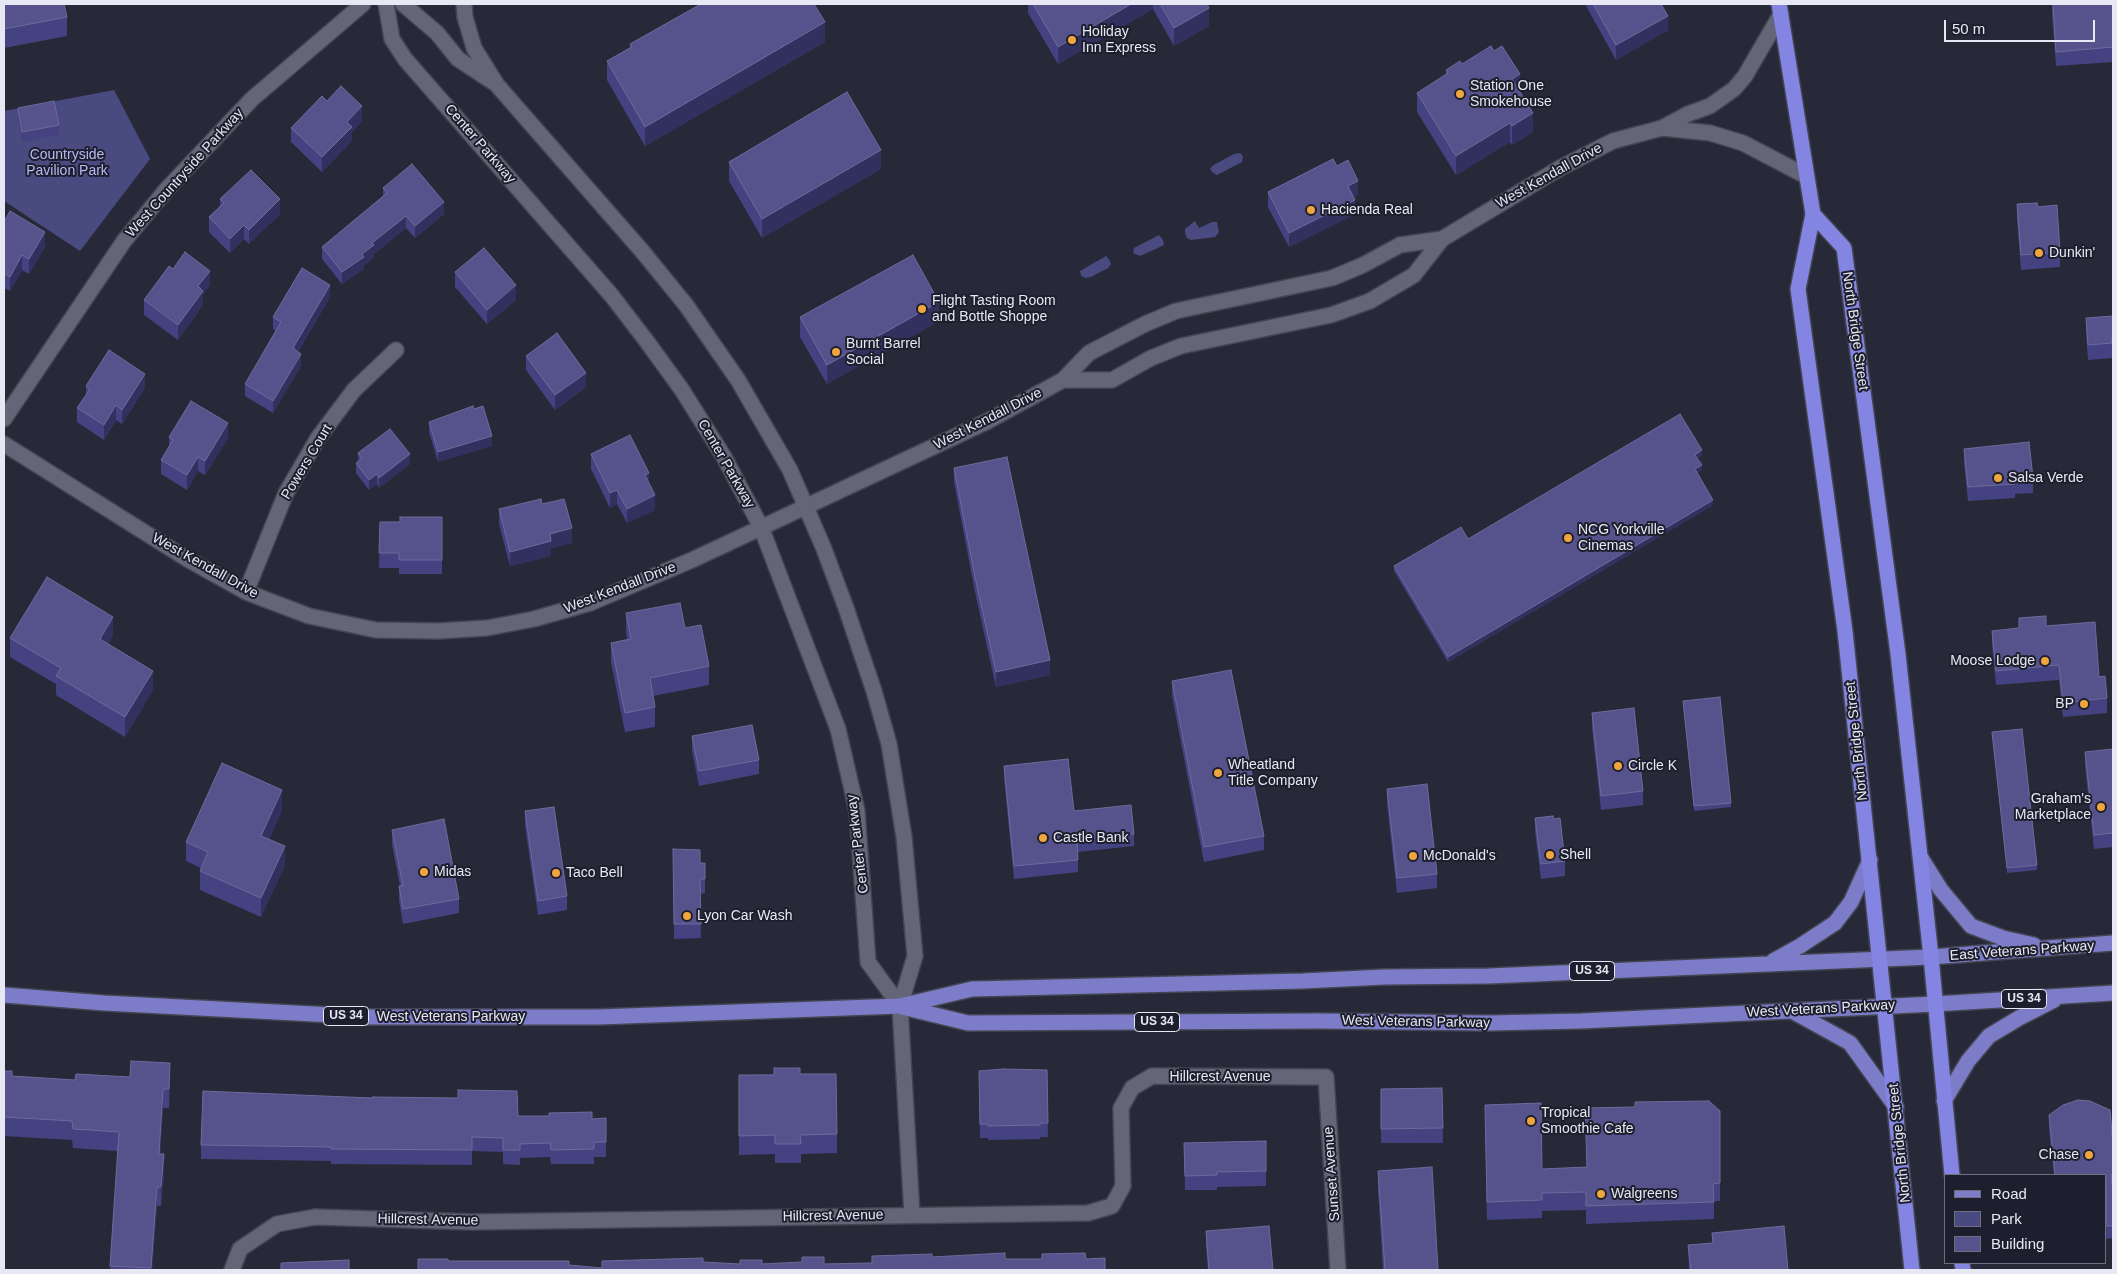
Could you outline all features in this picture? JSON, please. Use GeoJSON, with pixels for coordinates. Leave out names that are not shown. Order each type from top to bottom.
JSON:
{"type":"FeatureCollection","features":[{"type":"Feature","properties":{"kind":"highway","name":"North Bridge Street"},"geometry":{"type":"LineString","coordinates":[[1780,9],[1813,214],[1798,288],[1846,631],[1912,1270]]}},
{"type":"Feature","properties":{"kind":"highway","name":"North Bridge Street"},"geometry":{"type":"LineString","coordinates":[[1813,214],[1844,248],[1893,614],[1932,957],[1952,1174]]}},
{"type":"Feature","properties":{"kind":"main road"},"geometry":{"type":"LineString","coordinates":[[1921,858],[1942,890],[1971,926],[2003,938],[2050,949]]}},
{"type":"Feature","properties":{"kind":"main road"},"geometry":{"type":"LineString","coordinates":[[1768,963],[1800,946],[1835,923],[1851,902],[1870,860]]}},
{"type":"Feature","properties":{"kind":"main road","name":"East Veterans Parkway"},"geometry":{"type":"LineString","coordinates":[[1932,957],[2113,943]]}},
{"type":"Feature","properties":{"kind":"main road","name":"West Veterans Parkway"},"geometry":{"type":"LineString","coordinates":[[4,995],[114,1004],[379,1018],[598,1016],[900,1006],[972,989],[1303,981],[1384,977],[1489,976],[1932,957]]}},
{"type":"Feature","properties":{"kind":"main road","name":"US 34"},"geometry":{"type":"LineString","coordinates":[[1935,1004],[2113,994]]}},
{"type":"Feature","properties":{"kind":"main road"},"geometry":{"type":"LineString","coordinates":[[1944,1101],[1968,1061],[1989,1036],[2019,1018],[2061,997]]}},
{"type":"Feature","properties":{"kind":"main road","name":"West Veterans Parkway"},"geometry":{"type":"LineString","coordinates":[[900,1006],[968,1022],[1328,1021],[1490,1023],[1581,1021],[1935,1004]]}},
{"type":"Feature","properties":{"kind":"main road"},"geometry":{"type":"LineString","coordinates":[[1791,1011],[1850,1043],[1896,1108]]}},
{"type":"Feature","properties":{"kind":"street","name":"West Countryside Parkway"},"geometry":{"type":"LineString","coordinates":[[4,419],[124,241],[166,190],[252,99],[296,59],[363,4]]}},
{"type":"Feature","properties":{"kind":"street","name":"Center Parkway"},"geometry":{"type":"LineString","coordinates":[[386,4],[392,39],[405,59],[599,281],[648,343],[682,390],[718,448],[761,527],[838,729],[856,811],[868,962],[900,1006]]}},
{"type":"Feature","properties":{"kind":"street"},"geometry":{"type":"LineString","coordinates":[[403,4],[437,33],[458,59],[497,85]]}},
{"type":"Feature","properties":{"kind":"street"},"geometry":{"type":"LineString","coordinates":[[464,4],[465,17],[474,48],[497,85],[642,251],[686,306],[738,380],[790,470],[846,608],[874,691],[891,753],[904,838],[915,956],[900,1006],[912,1215]]}},
{"type":"Feature","properties":{"kind":"street","name":"West Kendall Drive"},"geometry":{"type":"LineString","coordinates":[[1063,380],[1112,380],[1151,358],[1180,346],[1331,315],[1370,301],[1414,275],[1442,239],[1560,168],[1613,141],[1662,128],[1688,114],[1710,106],[1734,89],[1745,76],[1780,9]]}},
{"type":"Feature","properties":{"kind":"street","name":"West Kendall Drive"},"geometry":{"type":"LineString","coordinates":[[1662,128],[1710,133],[1743,143],[1806,176]]}},
{"type":"Feature","properties":{"kind":"street","name":"West Kendall Drive"},"geometry":{"type":"LineString","coordinates":[[4,444],[187,560],[246,592],[309,616],[376,630],[438,631],[487,628],[534,619],[590,603],[629,588],[986,422],[1063,380],[1089,352],[1176,311],[1332,278],[1363,266],[1400,245],[1442,239]]}},
{"type":"Feature","properties":{"kind":"street","name":"Powers Court"},"geometry":{"type":"LineString","coordinates":[[246,592],[286,493],[318,438],[354,390],[396,350]]}},
{"type":"Feature","properties":{"kind":"street","name":"Hillcrest Avenue"},"geometry":{"type":"LineString","coordinates":[[232,1270],[240,1249],[277,1224],[315,1217],[473,1222],[1088,1213],[1112,1206],[1123,1186],[1120,1108],[1132,1088],[1152,1076],[1326,1077]]}},
{"type":"Feature","properties":{"kind":"street","name":"Sunset Avenue"},"geometry":{"type":"LineString","coordinates":[[1326,1077],[1338,1270]]}},
{"type":"Feature","properties":{"kind":"green space","name":"Countryside Pavilion Park"},"geometry":{"type":"Polygon","coordinates":[[[114,90],[150,159],[80,251],[4,201],[4,111],[114,90]]]}},
{"type":"Feature","properties":{"kind":"green space"},"geometry":{"type":"Polygon","coordinates":[[[1240,153],[1243,156],[1242,162],[1217,175],[1210,169],[1234,154],[1240,153]]]}},
{"type":"Feature","properties":{"kind":"green space"},"geometry":{"type":"Polygon","coordinates":[[[1195,221],[1199,228],[1212,222],[1217,222],[1219,232],[1215,237],[1191,240],[1187,238],[1185,229],[1195,221]]]}},
{"type":"Feature","properties":{"kind":"green space"},"geometry":{"type":"Polygon","coordinates":[[[1159,235],[1164,245],[1140,256],[1133,253],[1134,248],[1159,235]]]}},
{"type":"Feature","properties":{"kind":"green space"},"geometry":{"type":"Polygon","coordinates":[[[1106,256],[1111,264],[1108,268],[1091,277],[1081,276],[1080,271],[1106,256]]]}},
{"type":"Feature","properties":{"kind":"building"},"geometry":{"type":"Polygon","coordinates":[[[4,4],[64,4],[67,17],[4,29],[4,4]]]}},
{"type":"Feature","properties":{"kind":"building"},"geometry":{"type":"Polygon","coordinates":[[[701,4],[814,4],[825,22],[645,127],[607,61],[632,47],[630,44],[701,4]]]}},
{"type":"Feature","properties":{"kind":"building"},"geometry":{"type":"Polygon","coordinates":[[[1033,4],[1131,4],[1058,47],[1033,4]]]}},
{"type":"Feature","properties":{"kind":"building"},"geometry":{"type":"Polygon","coordinates":[[[1160,4],[1207,4],[1209,8],[1174,28],[1160,4]]]}},
{"type":"Feature","properties":{"kind":"building"},"geometry":{"type":"Polygon","coordinates":[[[1593,4],[1661,4],[1668,16],[1616,45],[1593,4]]]}},
{"type":"Feature","properties":{"kind":"building"},"geometry":{"type":"Polygon","coordinates":[[[2053,4],[2113,4],[2113,47],[2056,52],[2053,4]]]}},
{"type":"Feature","properties":{"kind":"building"},"geometry":{"type":"Polygon","coordinates":[[[1491,46],[1494,51],[1502,46],[1520,74],[1512,79],[1533,113],[1512,126],[1510,123],[1456,156],[1417,93],[1448,73],[1446,70],[1460,61],[1462,64],[1491,46]]]}},
{"type":"Feature","properties":{"kind":"building"},"geometry":{"type":"Polygon","coordinates":[[[341,86],[362,106],[347,122],[352,127],[322,157],[291,128],[322,96],[327,101],[341,86]]]}},
{"type":"Feature","properties":{"kind":"building"},"geometry":{"type":"Polygon","coordinates":[[[847,92],[881,150],[762,219],[729,162],[847,92]]]}},
{"type":"Feature","properties":{"kind":"building"},"geometry":{"type":"Polygon","coordinates":[[[54,101],[59,125],[22,132],[18,108],[54,101]]]}},
{"type":"Feature","properties":{"kind":"building","name":"Hacienda Real"},"geometry":{"type":"Polygon","coordinates":[[[1333,159],[1337,166],[1348,160],[1358,181],[1348,186],[1355,200],[1289,233],[1268,192],[1333,159]]]}},
{"type":"Feature","properties":{"kind":"building"},"geometry":{"type":"Polygon","coordinates":[[[412,164],[444,202],[415,226],[406,216],[372,243],[374,245],[362,254],[364,257],[342,272],[322,247],[387,193],[383,188],[412,164]]]}},
{"type":"Feature","properties":{"kind":"building"},"geometry":{"type":"Polygon","coordinates":[[[251,170],[280,199],[249,230],[244,225],[230,239],[209,217],[224,203],[220,199],[251,170]]]}},
{"type":"Feature","properties":{"kind":"building","name":"Dunkin'"},"geometry":{"type":"Polygon","coordinates":[[[2037,203],[2038,207],[2057,205],[2060,252],[2021,255],[2017,204],[2037,203]]]}},
{"type":"Feature","properties":{"kind":"building"},"geometry":{"type":"Polygon","coordinates":[[[10,211],[45,232],[29,259],[22,255],[10,277],[4,273],[4,222],[10,211]]]}},
{"type":"Feature","properties":{"kind":"building"},"geometry":{"type":"Polygon","coordinates":[[[484,248],[516,285],[487,310],[455,272],[484,248]]]}},
{"type":"Feature","properties":{"kind":"building"},"geometry":{"type":"Polygon","coordinates":[[[185,252],[210,271],[198,286],[203,291],[178,325],[144,300],[169,266],[173,269],[185,252]]]}},
{"type":"Feature","properties":{"kind":"building"},"geometry":{"type":"Polygon","coordinates":[[[913,255],[939,302],[827,365],[800,317],[913,255]]]}},
{"type":"Feature","properties":{"kind":"building"},"geometry":{"type":"Polygon","coordinates":[[[302,268],[330,285],[293,348],[301,354],[273,401],[245,384],[281,322],[273,317],[302,268]]]}},
{"type":"Feature","properties":{"kind":"building"},"geometry":{"type":"Polygon","coordinates":[[[2113,316],[2112,343],[2088,345],[2086,318],[2113,316]]]}},
{"type":"Feature","properties":{"kind":"building"},"geometry":{"type":"Polygon","coordinates":[[[557,333],[586,373],[555,395],[526,356],[557,333]]]}},
{"type":"Feature","properties":{"kind":"building"},"geometry":{"type":"Polygon","coordinates":[[[109,350],[145,374],[122,410],[116,405],[104,425],[77,408],[90,389],[86,386],[109,350]]]}},
{"type":"Feature","properties":{"kind":"building"},"geometry":{"type":"Polygon","coordinates":[[[191,401],[228,423],[205,461],[198,457],[187,475],[161,460],[173,440],[169,437],[191,401]]]}},
{"type":"Feature","properties":{"kind":"building"},"geometry":{"type":"Polygon","coordinates":[[[473,406],[474,409],[483,406],[492,436],[438,452],[429,422],[473,406]]]}},
{"type":"Feature","properties":{"kind":"building","name":"NCG Yorkville Cinemas"},"geometry":{"type":"Polygon","coordinates":[[[1680,414],[1702,450],[1695,455],[1702,465],[1695,469],[1713,500],[1448,657],[1394,566],[1461,527],[1468,539],[1680,414]]]}},
{"type":"Feature","properties":{"kind":"building"},"geometry":{"type":"Polygon","coordinates":[[[390,429],[410,454],[379,478],[377,474],[369,480],[356,463],[362,459],[358,453],[390,429]]]}},
{"type":"Feature","properties":{"kind":"building"},"geometry":{"type":"Polygon","coordinates":[[[630,435],[649,473],[645,475],[655,495],[627,509],[617,490],[610,493],[591,454],[630,435]]]}},
{"type":"Feature","properties":{"kind":"building","name":"Salsa Verde"},"geometry":{"type":"Polygon","coordinates":[[[2029,442],[2033,478],[2014,480],[2015,484],[1968,487],[1964,449],[2029,442]]]}},
{"type":"Feature","properties":{"kind":"building"},"geometry":{"type":"Polygon","coordinates":[[[1007,457],[1050,660],[996,672],[954,468],[1007,457]]]}},
{"type":"Feature","properties":{"kind":"building"},"geometry":{"type":"Polygon","coordinates":[[[541,499],[542,504],[564,499],[572,528],[550,534],[551,541],[510,552],[499,509],[541,499]]]}},
{"type":"Feature","properties":{"kind":"building"},"geometry":{"type":"Polygon","coordinates":[[[400,517],[442,517],[442,560],[399,560],[399,553],[379,553],[380,522],[400,522],[400,517]]]}},
{"type":"Feature","properties":{"kind":"building"},"geometry":{"type":"Polygon","coordinates":[[[47,577],[113,617],[100,639],[153,671],[125,717],[56,676],[61,668],[10,638],[47,577]]]}},
{"type":"Feature","properties":{"kind":"building"},"geometry":{"type":"Polygon","coordinates":[[[680,603],[685,628],[701,625],[709,666],[650,678],[655,707],[625,713],[611,643],[631,639],[626,613],[680,603]]]}},
{"type":"Feature","properties":{"kind":"building"},"geometry":{"type":"Polygon","coordinates":[[[2046,616],[2046,626],[2095,622],[2099,677],[2105,676],[2107,698],[2063,703],[2059,665],[1996,671],[1992,631],[2019,628],[2019,618],[2046,616]]]}},
{"type":"Feature","properties":{"kind":"building","name":"Wheatland Title Company"},"geometry":{"type":"Polygon","coordinates":[[[1231,670],[1264,836],[1204,847],[1172,681],[1231,670]]]}},
{"type":"Feature","properties":{"kind":"building"},"geometry":{"type":"Polygon","coordinates":[[[1720,697],[1731,803],[1694,806],[1683,701],[1720,697]]]}},
{"type":"Feature","properties":{"kind":"building","name":"Circle K"},"geometry":{"type":"Polygon","coordinates":[[[1634,708],[1643,791],[1601,796],[1592,713],[1634,708]]]}},
{"type":"Feature","properties":{"kind":"building"},"geometry":{"type":"Polygon","coordinates":[[[752,725],[759,760],[699,771],[692,736],[752,725]]]}},
{"type":"Feature","properties":{"kind":"building","name":"BP"},"geometry":{"type":"Polygon","coordinates":[[[2022,729],[2037,865],[2007,868],[1992,732],[2022,729]]]}},
{"type":"Feature","properties":{"kind":"building","name":"Graham's Marketplace"},"geometry":{"type":"Polygon","coordinates":[[[2113,749],[2113,833],[2094,835],[2085,752],[2113,749]]]}},
{"type":"Feature","properties":{"kind":"building","name":"Castle Bank"},"geometry":{"type":"Polygon","coordinates":[[[1068,759],[1074,811],[1131,805],[1134,834],[1077,840],[1078,860],[1014,866],[1004,766],[1068,759]]]}},
{"type":"Feature","properties":{"kind":"building"},"geometry":{"type":"Polygon","coordinates":[[[222,763],[282,790],[261,836],[285,846],[261,898],[200,871],[208,852],[186,842],[222,763]]]}},
{"type":"Feature","properties":{"kind":"building","name":"McDonald's"},"geometry":{"type":"Polygon","coordinates":[[[1427,784],[1437,874],[1397,878],[1387,789],[1427,784]]]}},
{"type":"Feature","properties":{"kind":"building"},"geometry":{"type":"Polygon","coordinates":[[[554,807],[567,896],[538,901],[525,811],[554,807]]]}},
{"type":"Feature","properties":{"kind":"building","name":"Shell"},"geometry":{"type":"Polygon","coordinates":[[[1553,816],[1554,819],[1560,818],[1565,861],[1541,864],[1535,818],[1553,816]]]}},
{"type":"Feature","properties":{"kind":"building","name":"Midas"},"geometry":{"type":"Polygon","coordinates":[[[444,819],[459,899],[403,909],[399,886],[403,886],[392,830],[444,819]]]}},
{"type":"Feature","properties":{"kind":"building","name":"Lyon Car Wash"},"geometry":{"type":"Polygon","coordinates":[[[673,849],[700,850],[700,863],[705,863],[705,879],[700,879],[701,924],[674,924],[673,849]]]}},
{"type":"Feature","properties":{"kind":"building"},"geometry":{"type":"Polygon","coordinates":[[[131,1061],[170,1063],[169,1089],[163,1089],[159,1154],[164,1154],[161,1187],[157,1187],[151,1268],[110,1266],[119,1132],[73,1129],[72,1121],[4,1117],[4,1071],[12,1071],[12,1076],[75,1080],[76,1074],[130,1077],[131,1061]]]}},
{"type":"Feature","properties":{"kind":"building"},"geometry":{"type":"Polygon","coordinates":[[[774,1068],[800,1068],[800,1074],[836,1074],[837,1134],[800,1135],[801,1144],[775,1144],[775,1135],[739,1136],[739,1075],[774,1075],[774,1068]]]}},
{"type":"Feature","properties":{"kind":"building"},"geometry":{"type":"Polygon","coordinates":[[[1003,1069],[1047,1070],[1048,1123],[1040,1123],[1040,1125],[988,1126],[988,1124],[980,1124],[979,1071],[1003,1069]]]}},
{"type":"Feature","properties":{"kind":"building"},"geometry":{"type":"Polygon","coordinates":[[[1442,1088],[1443,1128],[1381,1129],[1381,1089],[1442,1088]]]}},
{"type":"Feature","properties":{"kind":"building"},"geometry":{"type":"Polygon","coordinates":[[[458,1090],[517,1091],[518,1116],[549,1116],[549,1113],[592,1112],[592,1119],[606,1118],[606,1142],[594,1142],[594,1149],[551,1150],[550,1143],[520,1144],[520,1150],[503,1150],[503,1138],[472,1137],[472,1150],[331,1149],[331,1147],[201,1145],[203,1091],[372,1098],[458,1098],[458,1090]]]}},
{"type":"Feature","properties":{"kind":"building"},"geometry":{"type":"Polygon","coordinates":[[[2078,1100],[2090,1101],[2110,1110],[2113,1144],[2113,1174],[2111,1174],[2113,1226],[2107,1226],[2107,1174],[2055,1174],[2049,1115],[2063,1105],[2078,1100]]]}},
{"type":"Feature","properties":{"kind":"building"},"geometry":{"type":"Polygon","coordinates":[[[1709,1101],[1720,1111],[1720,1183],[1713,1184],[1714,1202],[1586,1206],[1586,1192],[1542,1193],[1542,1200],[1487,1202],[1485,1105],[1541,1103],[1542,1169],[1587,1167],[1585,1108],[1635,1107],[1635,1102],[1709,1101]]]}},
{"type":"Feature","properties":{"kind":"building"},"geometry":{"type":"Polygon","coordinates":[[[1266,1141],[1266,1171],[1217,1172],[1217,1175],[1185,1176],[1184,1143],[1266,1141]]]}},
{"type":"Feature","properties":{"kind":"building"},"geometry":{"type":"Polygon","coordinates":[[[1432,1167],[1438,1270],[1385,1270],[1378,1171],[1432,1167]]]}},
{"type":"Feature","properties":{"kind":"building"},"geometry":{"type":"Polygon","coordinates":[[[1269,1226],[1273,1270],[1209,1270],[1206,1231],[1269,1226]]]}},
{"type":"Feature","properties":{"kind":"building"},"geometry":{"type":"Polygon","coordinates":[[[1784,1226],[1788,1270],[1691,1270],[1688,1245],[1713,1243],[1712,1233],[1784,1226]]]}},
{"type":"Feature","properties":{"kind":"building"},"geometry":{"type":"Polygon","coordinates":[[[1005,1253],[1005,1259],[1042,1259],[1042,1254],[1085,1253],[1086,1259],[1105,1258],[1105,1270],[418,1270],[418,1259],[448,1259],[448,1261],[569,1261],[569,1265],[602,1268],[602,1261],[703,1258],[703,1262],[740,1264],[740,1260],[762,1260],[762,1264],[802,1262],[802,1257],[824,1257],[824,1264],[872,1263],[872,1256],[932,1254],[932,1257],[1005,1253]]]}},
{"type":"Feature","properties":{"kind":"building"},"geometry":{"type":"Polygon","coordinates":[[[349,1260],[349,1270],[281,1270],[281,1263],[349,1260]]]}},
{"type":"Feature","properties":{"kind":"place","name":"Holiday Inn Express"},"geometry":{"type":"Point","coordinates":[1072,40]}},
{"type":"Feature","properties":{"kind":"place","name":"Station One Smokehouse"},"geometry":{"type":"Point","coordinates":[1460,94]}},
{"type":"Feature","properties":{"kind":"place","name":"Hacienda Real"},"geometry":{"type":"Point","coordinates":[1311,210]}},
{"type":"Feature","properties":{"kind":"place","name":"Dunkin'"},"geometry":{"type":"Point","coordinates":[2039,253]}},
{"type":"Feature","properties":{"kind":"place","name":"Flight Tasting Room and Bottle Shoppe"},"geometry":{"type":"Point","coordinates":[922,309]}},
{"type":"Feature","properties":{"kind":"place","name":"Burnt Barrel Social"},"geometry":{"type":"Point","coordinates":[836,352]}},
{"type":"Feature","properties":{"kind":"place","name":"Salsa Verde"},"geometry":{"type":"Point","coordinates":[1998,478]}},
{"type":"Feature","properties":{"kind":"place","name":"NCG Yorkville Cinemas"},"geometry":{"type":"Point","coordinates":[1568,538]}},
{"type":"Feature","properties":{"kind":"place","name":"Moose Lodge"},"geometry":{"type":"Point","coordinates":[2045,661]}},
{"type":"Feature","properties":{"kind":"place","name":"BP"},"geometry":{"type":"Point","coordinates":[2084,704]}},
{"type":"Feature","properties":{"kind":"place","name":"Circle K"},"geometry":{"type":"Point","coordinates":[1618,766]}},
{"type":"Feature","properties":{"kind":"place","name":"Wheatland Title Company"},"geometry":{"type":"Point","coordinates":[1218,773]}},
{"type":"Feature","properties":{"kind":"place","name":"Graham's Marketplace"},"geometry":{"type":"Point","coordinates":[2101,807]}},
{"type":"Feature","properties":{"kind":"place","name":"Castle Bank"},"geometry":{"type":"Point","coordinates":[1043,838]}},
{"type":"Feature","properties":{"kind":"place","name":"Shell"},"geometry":{"type":"Point","coordinates":[1550,855]}},
{"type":"Feature","properties":{"kind":"place","name":"McDonald's"},"geometry":{"type":"Point","coordinates":[1413,856]}},
{"type":"Feature","properties":{"kind":"place","name":"Midas"},"geometry":{"type":"Point","coordinates":[424,872]}},
{"type":"Feature","properties":{"kind":"place","name":"Taco Bell"},"geometry":{"type":"Point","coordinates":[556,873]}},
{"type":"Feature","properties":{"kind":"place","name":"Lyon Car Wash"},"geometry":{"type":"Point","coordinates":[687,916]}},
{"type":"Feature","properties":{"kind":"place","name":"Tropical Smoothie Cafe"},"geometry":{"type":"Point","coordinates":[1531,1121]}},
{"type":"Feature","properties":{"kind":"place","name":"Chase"},"geometry":{"type":"Point","coordinates":[2089,1155]}},
{"type":"Feature","properties":{"kind":"place","name":"Walgreens"},"geometry":{"type":"Point","coordinates":[1601,1194]}}]}
